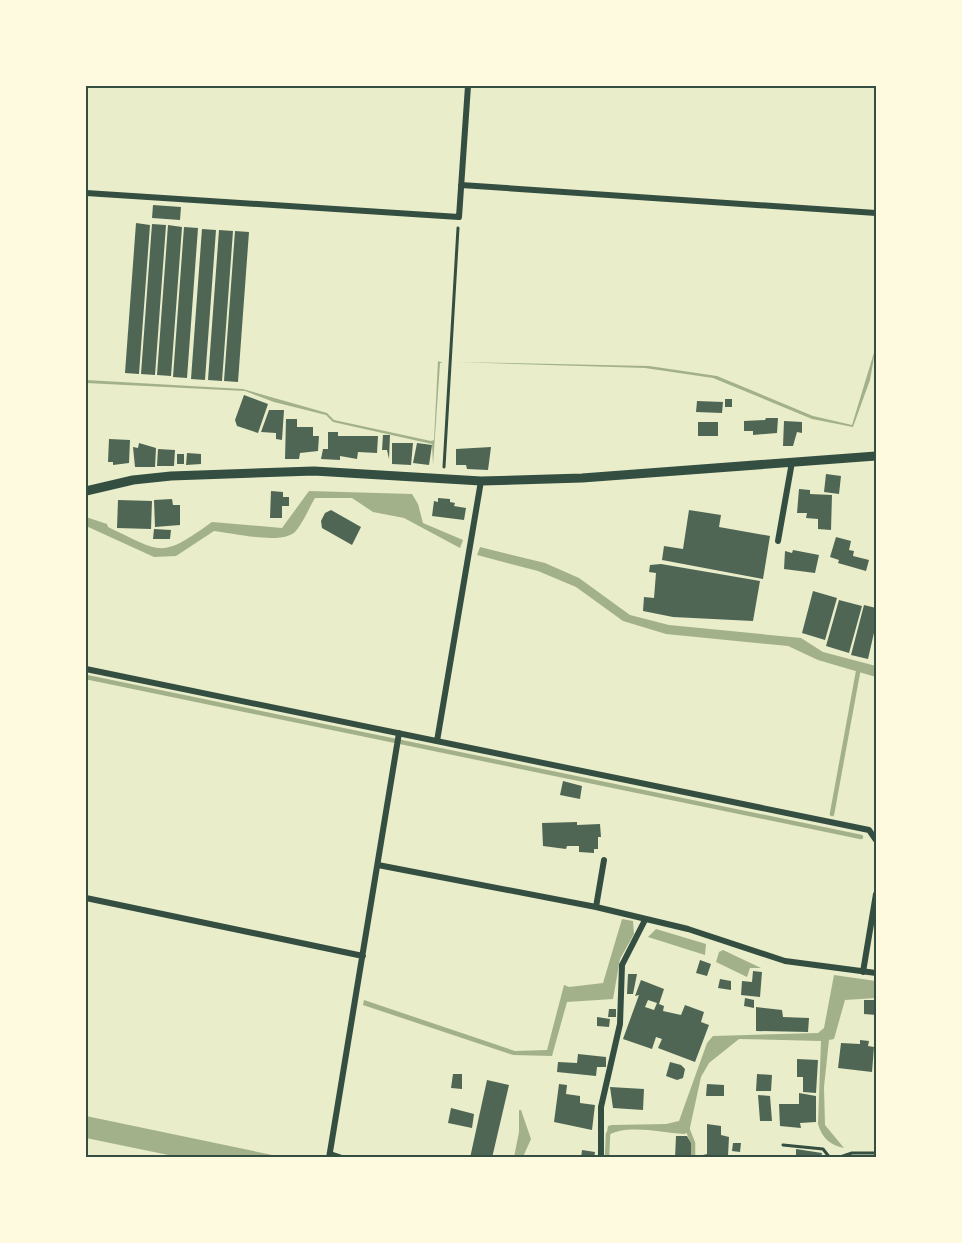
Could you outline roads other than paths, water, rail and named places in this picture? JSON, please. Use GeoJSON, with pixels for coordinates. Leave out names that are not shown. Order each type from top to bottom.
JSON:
{"type":"FeatureCollection","features":[{"type":"Feature","properties":{"kind":"main road"},"geometry":{"type":"LineString","coordinates":[[86,491],[133,480],[171,476],[314,471],[481,481],[582,478],[876,456]]}},
{"type":"Feature","properties":{"kind":"street"},"geometry":{"type":"LineString","coordinates":[[86,193],[459,217],[468,86]]}},
{"type":"Feature","properties":{"kind":"street"},"geometry":{"type":"LineString","coordinates":[[461,185],[876,213]]}},
{"type":"Feature","properties":{"kind":"street"},"geometry":{"type":"LineString","coordinates":[[778,541],[792,462]]}},
{"type":"Feature","properties":{"kind":"street"},"geometry":{"type":"LineString","coordinates":[[437,741],[481,481]]}},
{"type":"Feature","properties":{"kind":"street"},"geometry":{"type":"LineString","coordinates":[[86,669],[869,830],[876,840]]}},
{"type":"Feature","properties":{"kind":"street"},"geometry":{"type":"LineString","coordinates":[[342,1158],[330,1156],[399,733]]}},
{"type":"Feature","properties":{"kind":"street"},"geometry":{"type":"LineString","coordinates":[[596,907],[604,860]]}},
{"type":"Feature","properties":{"kind":"street"},"geometry":{"type":"LineString","coordinates":[[378,865],[596,907],[688,929],[785,961],[876,973]]}},
{"type":"Feature","properties":{"kind":"street"},"geometry":{"type":"LineString","coordinates":[[863,972],[876,894]]}},
{"type":"Feature","properties":{"kind":"street"},"geometry":{"type":"LineString","coordinates":[[86,898],[363,956]]}},
{"type":"Feature","properties":{"kind":"street"},"geometry":{"type":"LineString","coordinates":[[601,1158],[600,1107],[620,1024],[622,965],[645,920]]}},
{"type":"Feature","properties":{"kind":"waterway"},"geometry":{"type":"LineString","coordinates":[[832,814],[858,672]]}},
{"type":"Feature","properties":{"kind":"waterway"},"geometry":{"type":"LineString","coordinates":[[86,677],[861,837]]}},
{"type":"Feature","properties":{"kind":"waterway"},"geometry":{"type":"LineString","coordinates":[[687,1128],[693,1143],[693,1158]]}},
{"type":"Feature","properties":{"kind":"waterway"},"geometry":{"type":"LineString","coordinates":[[607,1158],[608,1134]]}}]}
